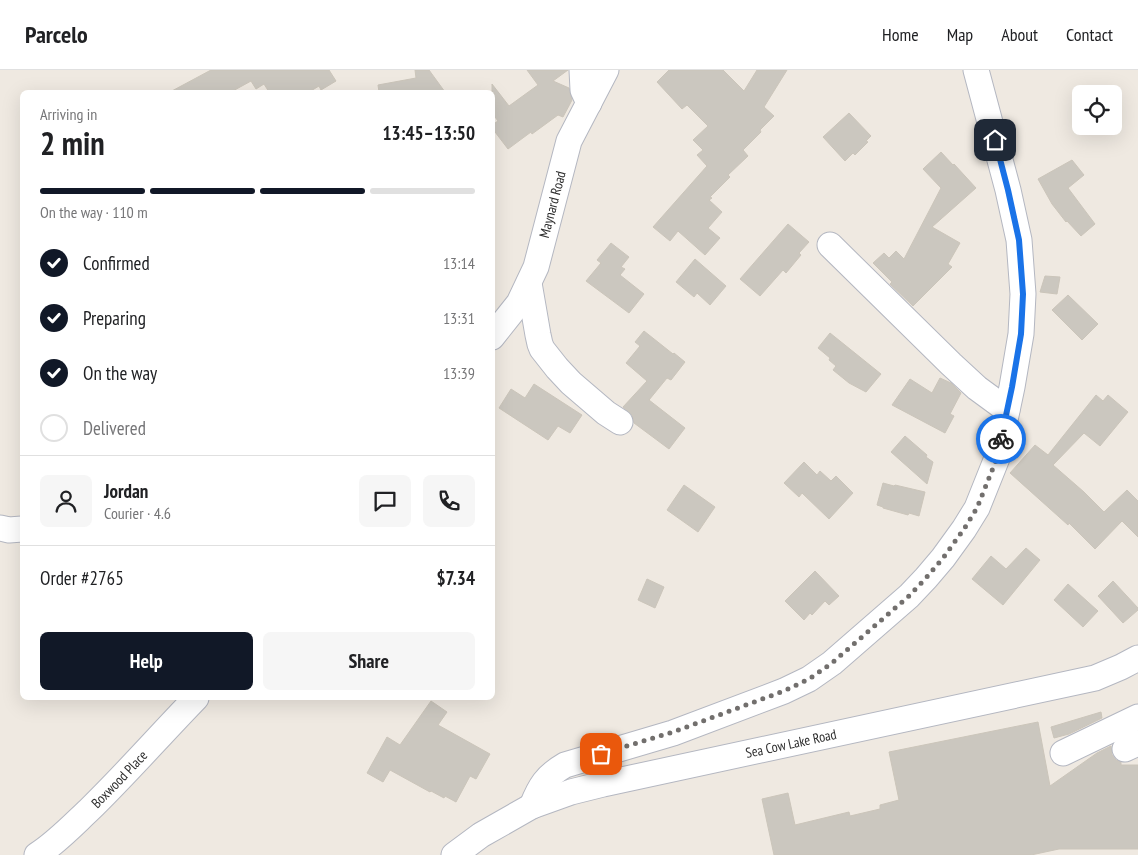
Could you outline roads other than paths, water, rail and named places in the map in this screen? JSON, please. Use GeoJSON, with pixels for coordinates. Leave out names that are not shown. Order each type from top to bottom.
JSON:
{"type":"FeatureCollection","features":[{"type":"Feature","properties":{"kind":"street"},"geometry":{"type":"LineString","coordinates":[[582,70],[583,90],[590,103]]}},
{"type":"Feature","properties":{"kind":"street","name":"Maynard Road"},"geometry":{"type":"LineString","coordinates":[[495,333],[519,303],[536,268],[569,141],[606,70]]}},
{"type":"Feature","properties":{"kind":"street"},"geometry":{"type":"LineString","coordinates":[[532,806],[539,789],[546,780],[554,772],[565,766],[673,732],[784,691],[809,679],[832,663],[909,596],[926,578],[964,529],[977,508],[997,458],[1021,334],[1023,294],[1019,240],[1008,190],[976,70]]}},
{"type":"Feature","properties":{"kind":"street"},"geometry":{"type":"LineString","coordinates":[[830,245],[977,388],[1007,410]]}},
{"type":"Feature","properties":{"kind":"street"},"geometry":{"type":"LineString","coordinates":[[528,283],[542,349],[571,383],[620,422]]}},
{"type":"Feature","properties":{"kind":"street"},"geometry":{"type":"LineString","coordinates":[[0,528],[20,529]]}},
{"type":"Feature","properties":{"kind":"street","name":"Sea Cow Lake Road"},"geometry":{"type":"LineString","coordinates":[[454,855],[481,835],[532,806],[570,792],[1095,678],[1138,658]]}},
{"type":"Feature","properties":{"kind":"street","name":"Boxwood Place"},"geometry":{"type":"LineString","coordinates":[[37,855],[71,827],[101,798],[194,700]]}},
{"type":"Feature","properties":{"kind":"street"},"geometry":{"type":"LineString","coordinates":[[1063,753],[1138,717]]}}]}
